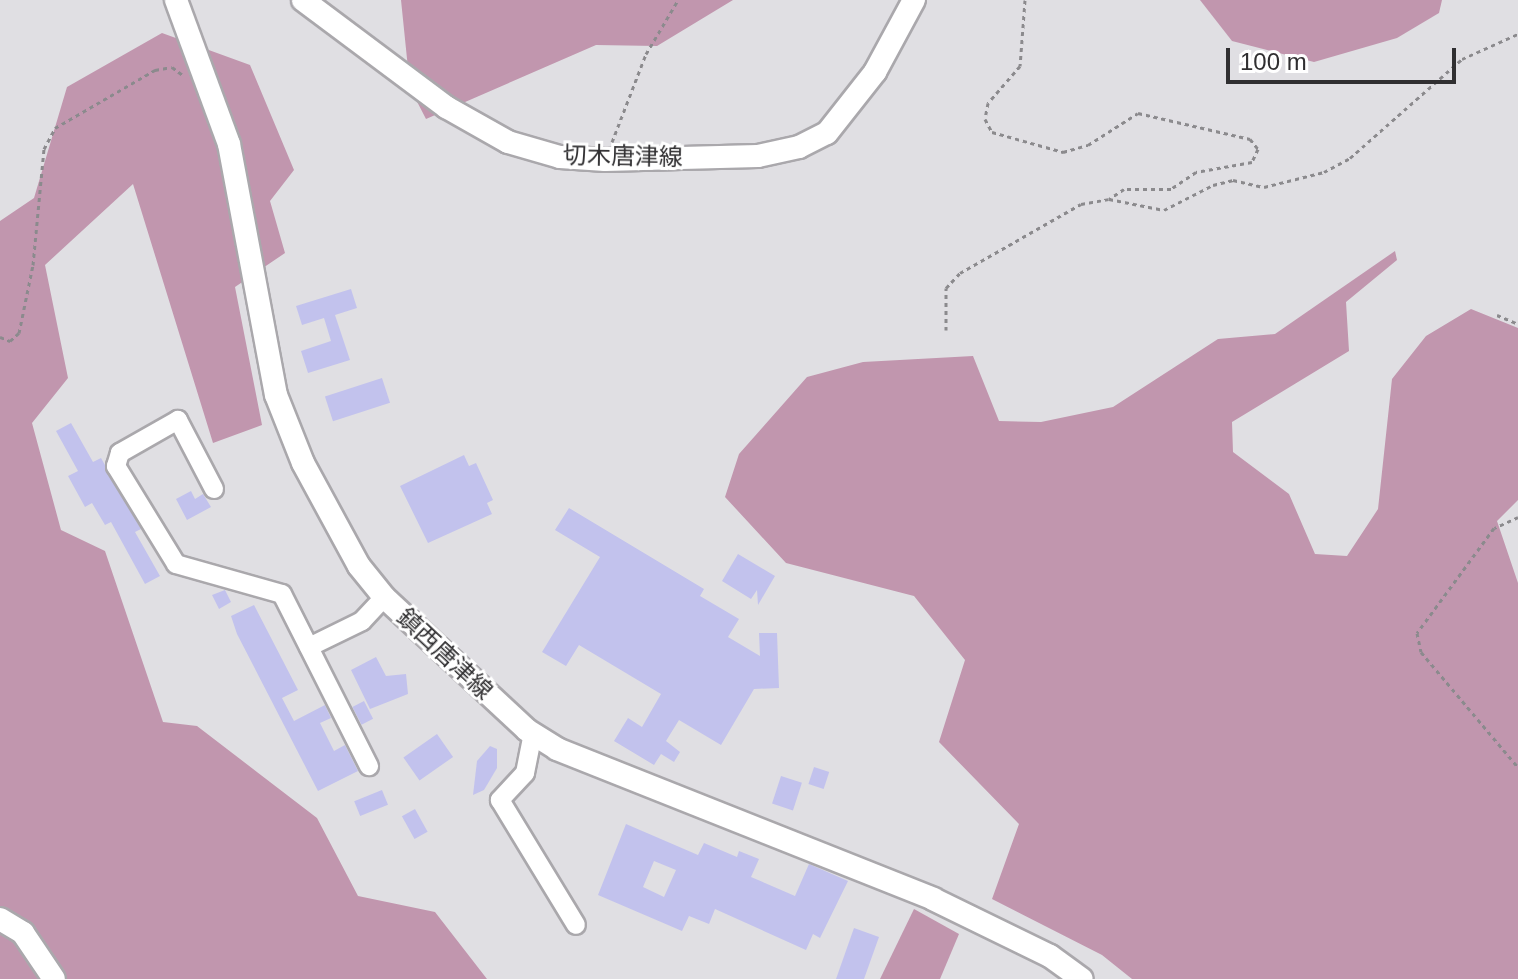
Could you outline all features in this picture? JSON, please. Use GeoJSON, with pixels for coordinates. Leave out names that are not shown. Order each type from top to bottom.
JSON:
{"type":"FeatureCollection","features":[{"type":"Feature","properties":{"kind":"main road","name":"鎮西唐津線"},"geometry":{"type":"LineString","coordinates":[[176,0],[229,144],[276,395],[303,463],[359,566],[384,597],[533,733],[557,749],[933,899],[1050,956],[1082,979]]}},
{"type":"Feature","properties":{"kind":"main road","name":"切木唐津線"},"geometry":{"type":"LineString","coordinates":[[303,0],[446,107],[508,142],[560,157],[605,160],[758,156],[799,147],[827,133],[875,72],[914,0]]}},
{"type":"Feature","properties":{"kind":"main road"},"geometry":{"type":"LineString","coordinates":[[0,919],[23,933],[54,979]]}},
{"type":"Feature","properties":{"kind":"street"},"geometry":{"type":"LineString","coordinates":[[214,489],[178,420],[120,453],[116,466],[176,564],[282,594],[369,766]]}},
{"type":"Feature","properties":{"kind":"street"},"geometry":{"type":"LineString","coordinates":[[309,647],[362,621],[384,597]]}},
{"type":"Feature","properties":{"kind":"street"},"geometry":{"type":"LineString","coordinates":[[533,733],[525,773],[500,800],[576,925]]}},
{"type":"Feature","properties":{"kind":"path"},"geometry":{"type":"LineString","coordinates":[[605,160],[646,54],[678,0]]}},
{"type":"Feature","properties":{"kind":"path"},"geometry":{"type":"LineString","coordinates":[[1025,0],[1020,66],[988,103],[985,119],[992,132],[1063,152],[1088,145],[1138,113],[1250,139],[1258,149],[1252,162],[1196,172],[1171,189],[1124,189],[1109,199]]}},
{"type":"Feature","properties":{"kind":"path"},"geometry":{"type":"LineString","coordinates":[[946,330],[946,288],[960,273],[1081,204],[1109,199],[1164,210],[1223,182],[1264,187],[1324,172],[1350,158],[1462,59],[1518,34]]}},
{"type":"Feature","properties":{"kind":"path"},"geometry":{"type":"LineString","coordinates":[[0,337],[10,341],[19,333],[33,265],[44,149],[55,128],[155,70],[172,67],[187,79]]}},
{"type":"Feature","properties":{"kind":"path"},"geometry":{"type":"LineString","coordinates":[[1497,315],[1518,324]]}},
{"type":"Feature","properties":{"kind":"path"},"geometry":{"type":"LineString","coordinates":[[1518,517],[1494,528],[1417,633],[1421,652],[1518,767]]}},
{"type":"Feature","properties":{"kind":"shaded area"},"geometry":{"type":"Polygon","coordinates":[[[401,0],[733,0],[657,46],[596,45],[426,119],[410,88],[401,0]]]}},
{"type":"Feature","properties":{"kind":"shaded area"},"geometry":{"type":"Polygon","coordinates":[[[1200,0],[1442,0],[1439,13],[1397,38],[1314,62],[1232,41],[1200,0]]]}},
{"type":"Feature","properties":{"kind":"shaded area"},"geometry":{"type":"Polygon","coordinates":[[[162,33],[250,65],[294,170],[270,201],[285,253],[235,287],[262,425],[213,443],[133,184],[45,265],[68,378],[32,423],[61,530],[105,551],[163,722],[197,726],[317,818],[358,896],[435,912],[487,979],[0,979],[0,221],[34,198],[67,87],[162,33]]]}},
{"type":"Feature","properties":{"kind":"shaded area"},"geometry":{"type":"Polygon","coordinates":[[[1395,251],[1397,260],[1346,302],[1349,351],[1232,422],[1233,452],[1289,494],[1315,554],[1347,556],[1378,509],[1392,379],[1426,336],[1471,309],[1518,328],[1518,500],[1497,521],[1518,583],[1518,979],[1132,979],[1102,955],[992,899],[1019,824],[939,742],[965,660],[914,596],[786,563],[725,497],[739,454],[807,377],[863,362],[973,356],[999,421],[1041,422],[1113,407],[1218,339],[1275,334],[1395,251]]]}},
{"type":"Feature","properties":{"kind":"shaded area"},"geometry":{"type":"Polygon","coordinates":[[[914,909],[959,934],[940,979],[880,979],[914,909]]]}},
{"type":"Feature","properties":{"kind":"building"},"geometry":{"type":"Polygon","coordinates":[[[351,289],[357,308],[335,315],[350,360],[308,373],[301,351],[331,341],[324,318],[302,325],[296,306],[351,289]]]}},
{"type":"Feature","properties":{"kind":"building"},"geometry":{"type":"Polygon","coordinates":[[[382,378],[390,403],[333,421],[325,397],[382,378]]]}},
{"type":"Feature","properties":{"kind":"building"},"geometry":{"type":"Polygon","coordinates":[[[71,423],[93,462],[101,458],[141,529],[135,532],[160,576],[145,584],[111,522],[105,525],[92,503],[85,507],[68,476],[78,471],[56,431],[71,423]]]}},
{"type":"Feature","properties":{"kind":"building"},"geometry":{"type":"Polygon","coordinates":[[[464,455],[469,466],[476,463],[493,500],[487,503],[492,514],[428,543],[400,486],[464,455]]]}},
{"type":"Feature","properties":{"kind":"building"},"geometry":{"type":"Polygon","coordinates":[[[191,491],[195,499],[203,494],[211,507],[187,520],[176,499],[191,491]]]}},
{"type":"Feature","properties":{"kind":"building"},"geometry":{"type":"Polygon","coordinates":[[[569,508],[704,589],[700,596],[739,619],[728,637],[760,656],[759,633],[777,633],[779,688],[754,689],[721,745],[679,720],[666,741],[680,752],[674,762],[661,754],[654,765],[614,741],[628,718],[642,727],[661,694],[579,645],[566,666],[542,652],[600,557],[555,530],[569,508]]]}},
{"type":"Feature","properties":{"kind":"building"},"geometry":{"type":"Polygon","coordinates":[[[738,554],[775,576],[758,605],[757,590],[751,599],[722,581],[738,554]]]}},
{"type":"Feature","properties":{"kind":"building"},"geometry":{"type":"Polygon","coordinates":[[[225,590],[231,602],[219,609],[212,595],[225,590]]]}},
{"type":"Feature","properties":{"kind":"building"},"geometry":{"type":"Polygon","coordinates":[[[254,605],[298,690],[282,698],[294,721],[325,705],[331,718],[320,723],[334,751],[345,745],[358,771],[318,791],[237,634],[231,616],[254,605]]]}},
{"type":"Feature","properties":{"kind":"building"},"geometry":{"type":"Polygon","coordinates":[[[376,657],[386,676],[406,674],[408,694],[370,709],[351,670],[376,657]]]}},
{"type":"Feature","properties":{"kind":"building"},"geometry":{"type":"Polygon","coordinates":[[[364,701],[373,719],[361,725],[352,707],[364,701]]]}},
{"type":"Feature","properties":{"kind":"building"},"geometry":{"type":"Polygon","coordinates":[[[437,734],[453,757],[419,780],[403,758],[437,734]]]}},
{"type":"Feature","properties":{"kind":"building"},"geometry":{"type":"Polygon","coordinates":[[[490,746],[497,749],[497,768],[484,790],[473,795],[477,761],[490,746]]]}},
{"type":"Feature","properties":{"kind":"building"},"geometry":{"type":"Polygon","coordinates":[[[814,767],[829,772],[824,789],[808,784],[814,767]]]}},
{"type":"Feature","properties":{"kind":"building"},"geometry":{"type":"Polygon","coordinates":[[[781,776],[802,783],[793,810],[772,804],[781,776]]]}},
{"type":"Feature","properties":{"kind":"building"},"geometry":{"type":"Polygon","coordinates":[[[382,790],[388,805],[360,816],[354,801],[382,790]]]}},
{"type":"Feature","properties":{"kind":"building"},"geometry":{"type":"Polygon","coordinates":[[[415,809],[428,832],[414,839],[402,816],[415,809]]]}},
{"type":"Feature","properties":{"kind":"building"},"geometry":{"type":"Polygon","coordinates":[[[626,824],[698,855],[704,843],[737,857],[739,851],[759,859],[751,877],[795,896],[809,864],[848,881],[820,938],[813,934],[806,950],[715,909],[709,924],[689,916],[682,931],[598,895],[626,824]],[[654,861],[643,887],[664,897],[676,870],[654,861]]]}},
{"type":"Feature","properties":{"kind":"building"},"geometry":{"type":"Polygon","coordinates":[[[854,928],[879,937],[864,979],[836,979],[854,928]]]}}]}
